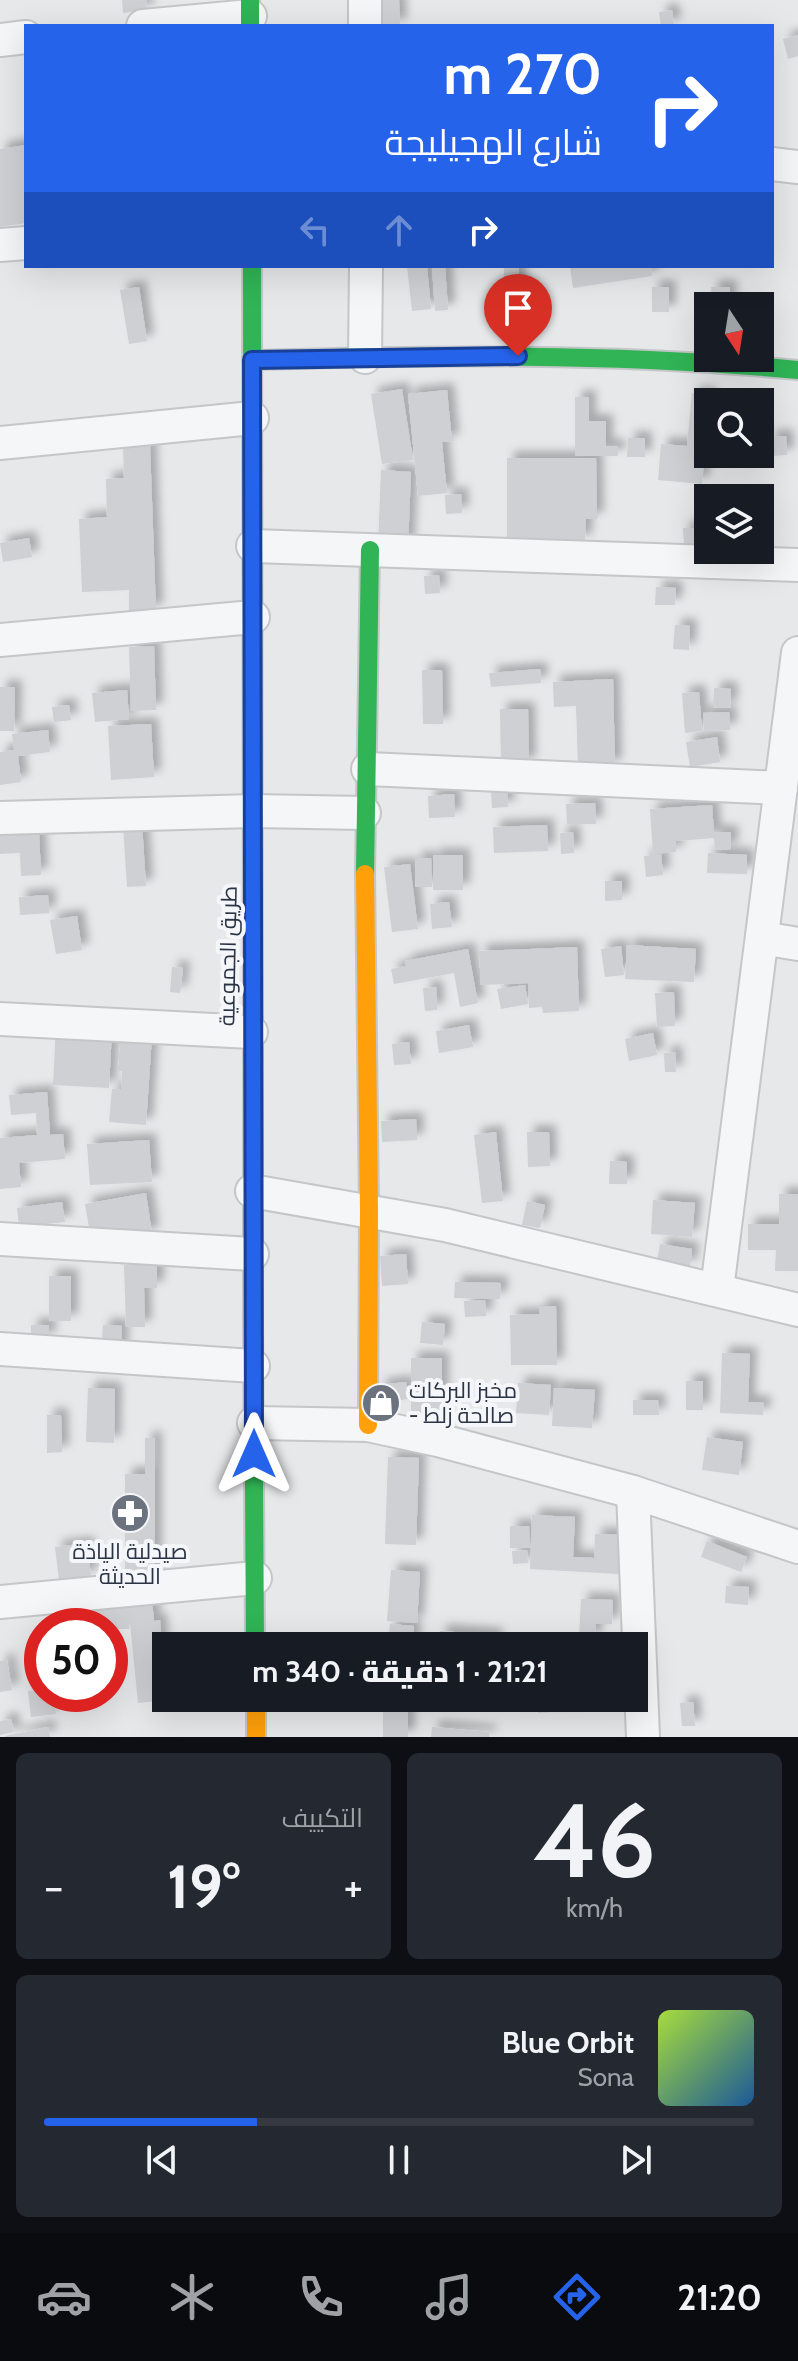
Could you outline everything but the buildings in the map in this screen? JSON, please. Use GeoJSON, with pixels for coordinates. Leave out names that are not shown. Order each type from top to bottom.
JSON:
{"type":"FeatureCollection","features":[{"type":"Feature","properties":{"kind":"main road","name":"طريق الجموعية"},"geometry":{"type":"LineString","coordinates":[[252,268],[254,811],[251,1032],[255,1632]]}},
{"type":"Feature","properties":{"kind":"main road"},"geometry":{"type":"LineString","coordinates":[[252,360],[610,356],[798,370]]}},
{"type":"Feature","properties":{"kind":"main road"},"geometry":{"type":"LineString","coordinates":[[368,1425],[369,1210],[364,813],[368,769],[370,550]]}},
{"type":"Feature","properties":{"kind":"main road"},"geometry":{"type":"LineString","coordinates":[[256,1712],[256,1737]]}},
{"type":"Feature","properties":{"kind":"street"},"geometry":{"type":"LineString","coordinates":[[365,0],[365,24]]}},
{"type":"Feature","properties":{"kind":"street"},"geometry":{"type":"LineString","coordinates":[[161,24],[250,14]]}},
{"type":"Feature","properties":{"kind":"street"},"geometry":{"type":"LineString","coordinates":[[0,40],[24,37]]}},
{"type":"Feature","properties":{"kind":"street"},"geometry":{"type":"LineString","coordinates":[[774,164],[798,167]]}},
{"type":"Feature","properties":{"kind":"street"},"geometry":{"type":"LineString","coordinates":[[0,245],[24,243]]}},
{"type":"Feature","properties":{"kind":"street"},"geometry":{"type":"LineString","coordinates":[[365,357],[366,268]]}},
{"type":"Feature","properties":{"kind":"street"},"geometry":{"type":"LineString","coordinates":[[0,443],[252,418]]}},
{"type":"Feature","properties":{"kind":"street"},"geometry":{"type":"LineString","coordinates":[[253,546],[798,565]]}},
{"type":"Feature","properties":{"kind":"street"},"geometry":{"type":"LineString","coordinates":[[0,640],[253,617]]}},
{"type":"Feature","properties":{"kind":"street"},"geometry":{"type":"LineString","coordinates":[[717,1289],[798,653]]}},
{"type":"Feature","properties":{"kind":"street"},"geometry":{"type":"LineString","coordinates":[[368,769],[781,788]]}},
{"type":"Feature","properties":{"kind":"street"},"geometry":{"type":"LineString","coordinates":[[0,818],[254,811],[364,813]]}},
{"type":"Feature","properties":{"kind":"street"},"geometry":{"type":"LineString","coordinates":[[762,938],[798,944]]}},
{"type":"Feature","properties":{"kind":"street"},"geometry":{"type":"LineString","coordinates":[[0,1019],[251,1032]]}},
{"type":"Feature","properties":{"kind":"street"},"geometry":{"type":"LineString","coordinates":[[252,1191],[445,1225],[798,1310]]}},
{"type":"Feature","properties":{"kind":"street"},"geometry":{"type":"LineString","coordinates":[[0,1239],[252,1254]]}},
{"type":"Feature","properties":{"kind":"street"},"geometry":{"type":"LineString","coordinates":[[0,1349],[253,1366]]}},
{"type":"Feature","properties":{"kind":"street"},"geometry":{"type":"LineString","coordinates":[[254,1423],[368,1425],[469,1448],[633,1492],[798,1547]]}},
{"type":"Feature","properties":{"kind":"street"},"geometry":{"type":"LineString","coordinates":[[633,1492],[643,1737]]}},
{"type":"Feature","properties":{"kind":"street"},"geometry":{"type":"LineString","coordinates":[[0,1602],[255,1578]]}},
{"type":"Feature","properties":{"kind":"traffic: fast"},"geometry":{"type":"LineString","coordinates":[[250,0],[250,24]]}},
{"type":"Feature","properties":{"kind":"traffic: fast"},"geometry":{"type":"LineString","coordinates":[[252,268],[253,1037]]}},
{"type":"Feature","properties":{"kind":"traffic: fast"},"geometry":{"type":"LineString","coordinates":[[252,360],[594,358],[798,370]]}},
{"type":"Feature","properties":{"kind":"traffic: fast"},"geometry":{"type":"LineString","coordinates":[[365,874],[370,550]]}},
{"type":"Feature","properties":{"kind":"traffic: fast"},"geometry":{"type":"LineString","coordinates":[[253,1321],[255,1632]]}},
{"type":"Feature","properties":{"kind":"traffic: slow"},"geometry":{"type":"LineString","coordinates":[[365,874],[368,1425]]}},
{"type":"Feature","properties":{"kind":"traffic: slow"},"geometry":{"type":"LineString","coordinates":[[253,1037],[253,1321]]}},
{"type":"Feature","properties":{"kind":"traffic: slow"},"geometry":{"type":"LineString","coordinates":[[256,1712],[256,1737]]}},
{"type":"Feature","properties":{"kind":"place","name":"مخبز البركات - صالحة زلط"},"geometry":{"type":"Point","coordinates":[381,1403]}},
{"type":"Feature","properties":{"kind":"place","name":"صيدلية الياذة الحديثة"},"geometry":{"type":"Point","coordinates":[130,1513]}},
{"type":"Feature","properties":{"kind":"route"},"geometry":{"type":"LineString","coordinates":[[254,1454],[252,360],[518,356]]}}]}
